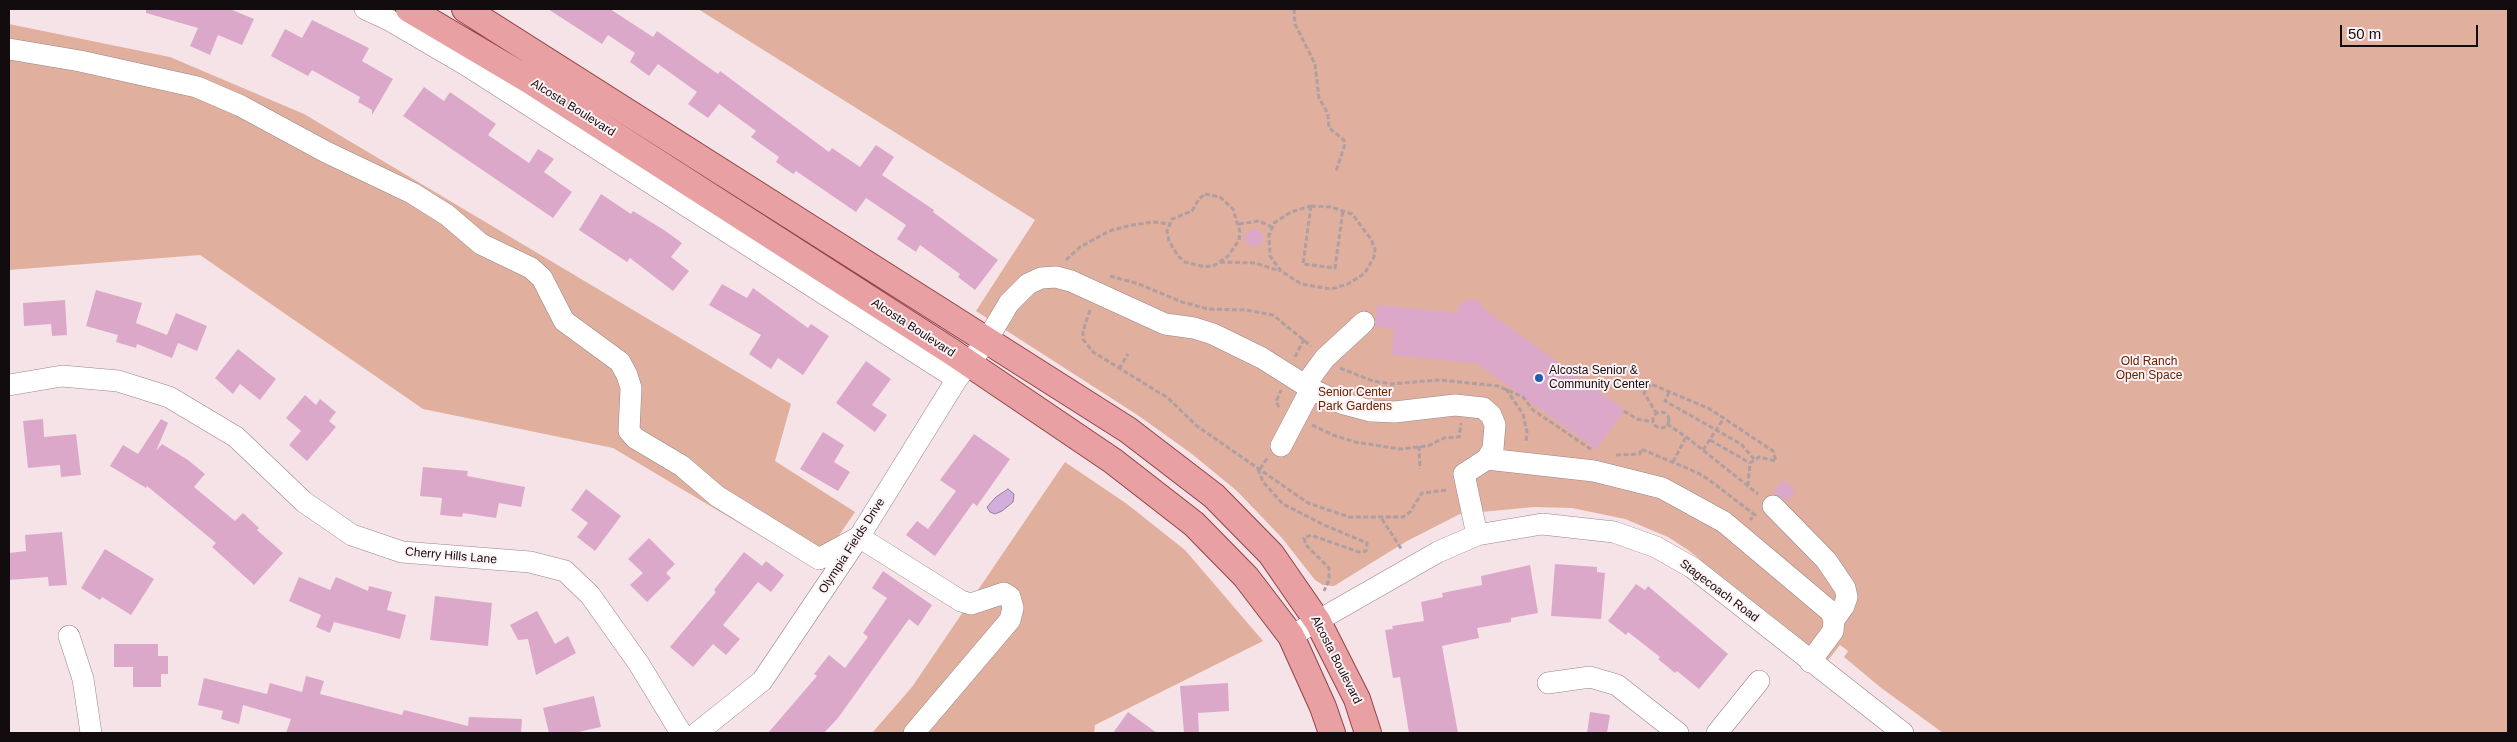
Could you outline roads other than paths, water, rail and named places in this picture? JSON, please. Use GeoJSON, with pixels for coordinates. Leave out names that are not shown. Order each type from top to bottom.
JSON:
{"type":"FeatureCollection","features":[{"type":"Feature","properties":{"kind":"main road","name":"Alcosta Boulevard"},"geometry":{"type":"LineString","coordinates":[[409,9],[529,80],[784,243],[963,372],[1113,461],[1194,524],[1246,578],[1291,636],[1323,707],[1332,733]]}},
{"type":"Feature","properties":{"kind":"main road","name":"Alcosta Boulevard"},"geometry":{"type":"LineString","coordinates":[[465,9],[1128,430],[1214,496],[1271,554],[1318,622],[1357,699],[1368,733]]}},
{"type":"Feature","properties":{"kind":"street","name":"Alcosta Boulevard"},"geometry":{"type":"LineString","coordinates":[[365,9],[389,20],[466,65],[963,372]]}},
{"type":"Feature","properties":{"kind":"street"},"geometry":{"type":"LineString","coordinates":[[9,49],[89,63],[197,87],[241,106],[326,152],[412,193],[447,215],[481,244],[531,268],[542,278],[564,321],[620,362],[628,374],[631,388],[629,431],[635,438],[682,466],[717,496],[819,559],[859,536],[961,601],[971,604],[1004,593],[1010,597],[1013,608],[1010,620],[914,733]]}},
{"type":"Feature","properties":{"kind":"street","name":"Olympia Fields Drive"},"geometry":{"type":"LineString","coordinates":[[697,733],[762,681],[859,536],[963,372],[987,340],[1018,292],[1028,284],[1052,277],[1071,281],[1165,324],[1194,328],[1213,334],[1262,358],[1300,386]]}},
{"type":"Feature","properties":{"kind":"street"},"geometry":{"type":"LineString","coordinates":[[1276,450],[1300,386],[1325,358],[1364,322]]}},
{"type":"Feature","properties":{"kind":"street","name":"Cherry Hills Lane"},"geometry":{"type":"LineString","coordinates":[[9,385],[62,376],[118,382],[169,397],[236,436],[304,502],[352,535],[402,552],[530,562],[565,571],[596,602],[639,664],[681,733]]}},
{"type":"Feature","properties":{"kind":"street"},"geometry":{"type":"LineString","coordinates":[[1300,386],[1341,403],[1372,411],[1395,412],[1455,405],[1483,408],[1490,415],[1495,426],[1495,439],[1487,459],[1466,480],[1477,535]]}},
{"type":"Feature","properties":{"kind":"street"},"geometry":{"type":"LineString","coordinates":[[1487,459],[1594,472],[1662,488],[1724,522],[1831,612],[1834,620],[1833,630],[1810,662]]}},
{"type":"Feature","properties":{"kind":"street"},"geometry":{"type":"LineString","coordinates":[[1773,506],[1804,536],[1840,578],[1847,597],[1844,606],[1834,620]]}},
{"type":"Feature","properties":{"kind":"street","name":"Stagecoach Road"},"geometry":{"type":"LineString","coordinates":[[1291,636],[1438,552],[1477,535],[1542,524],[1614,532],[1656,547],[1693,568],[1810,662],[1903,733]]}},
{"type":"Feature","properties":{"kind":"street"},"geometry":{"type":"LineString","coordinates":[[69,636],[83,679],[91,733]]}},
{"type":"Feature","properties":{"kind":"street"},"geometry":{"type":"LineString","coordinates":[[1548,683],[1590,678],[1617,685],[1678,733]]}},
{"type":"Feature","properties":{"kind":"street"},"geometry":{"type":"LineString","coordinates":[[1717,733],[1759,681]]}},
{"type":"Feature","properties":{"kind":"place","name":"Alcosta Senior & Community Center"},"geometry":{"type":"Point","coordinates":[1539,378]}},
{"type":"Feature","properties":{"kind":"park label","name":"Old Ranch Open Space"},"geometry":{"type":"Point","coordinates":[2149,369]}},
{"type":"Feature","properties":{"kind":"park label","name":"Senior Center Park Gardens"},"geometry":{"type":"Point","coordinates":[1355,400]}}]}
